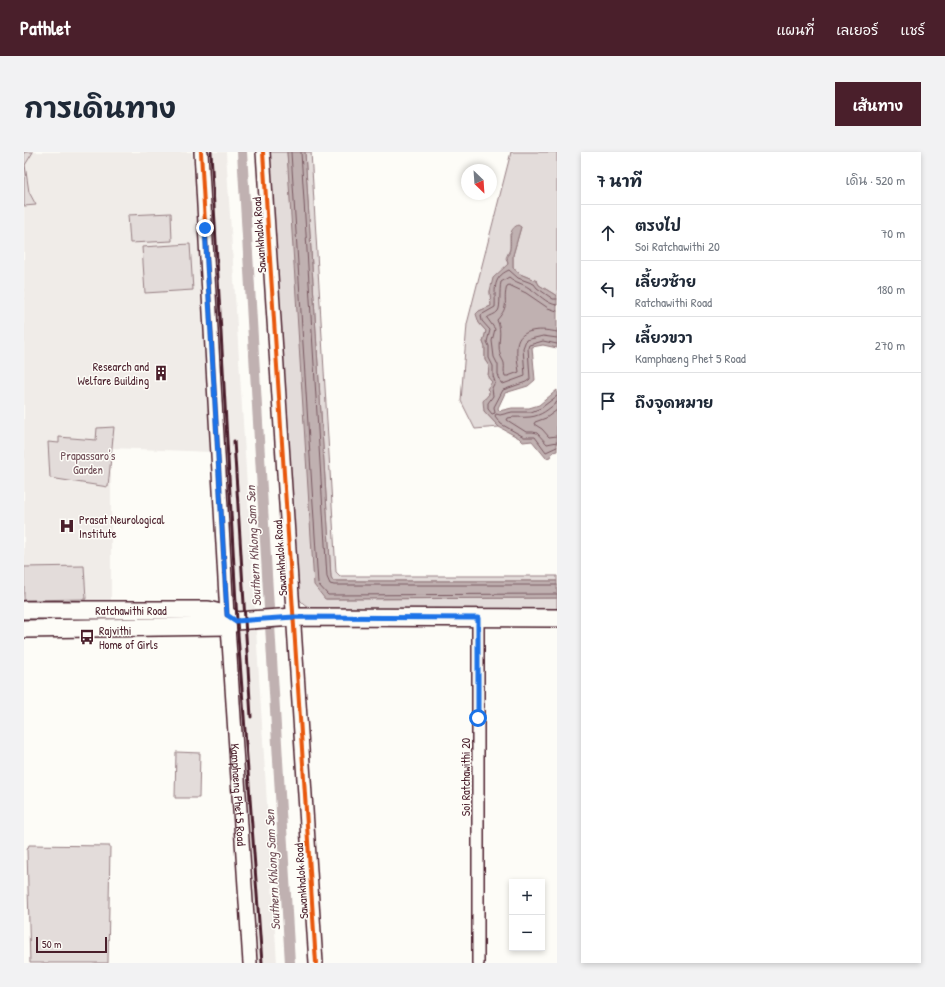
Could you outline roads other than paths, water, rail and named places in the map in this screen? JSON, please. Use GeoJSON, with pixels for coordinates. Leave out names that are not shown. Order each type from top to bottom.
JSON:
{"type":"FeatureCollection","features":[{"type":"Feature","properties":{"kind":"main road","name":"Ratchawithi Road"},"geometry":{"type":"LineString","coordinates":[[24,610],[208,610],[227,619]]}},
{"type":"Feature","properties":{"kind":"main road"},"geometry":{"type":"LineString","coordinates":[[24,620],[174,619],[209,617],[227,619]]}},
{"type":"Feature","properties":{"kind":"main road","name":"Ratchawithi Road"},"geometry":{"type":"LineString","coordinates":[[24,629],[227,619],[557,618]]}},
{"type":"Feature","properties":{"kind":"street","name":"Kamphaeng Phet 5 Road"},"geometry":{"type":"LineString","coordinates":[[201,152],[227,619],[250,963]]}},
{"type":"Feature","properties":{"kind":"street","name":"Sawankhalok Road"},"geometry":{"type":"LineString","coordinates":[[263,152],[290,618],[316,963]]}},
{"type":"Feature","properties":{"kind":"street","name":"Soi Ratchawithi 20"},"geometry":{"type":"LineString","coordinates":[[478,618],[478,963]]}},
{"type":"Feature","properties":{"kind":"water"},"geometry":{"type":"Polygon","coordinates":[[[287,152],[305,152],[331,577],[333,581],[557,581],[557,598],[325,599],[314,585],[287,152]]]}},
{"type":"Feature","properties":{"kind":"water"},"geometry":{"type":"Polygon","coordinates":[[[518,225],[521,227],[513,255],[513,268],[520,274],[537,281],[539,285],[557,296],[557,348],[543,345],[532,347],[535,380],[528,386],[505,393],[498,408],[499,411],[512,408],[529,408],[539,405],[557,390],[557,451],[553,452],[550,457],[546,458],[532,441],[523,442],[519,438],[499,427],[484,411],[483,401],[489,394],[487,389],[492,382],[488,377],[489,366],[485,360],[485,347],[483,342],[486,331],[479,323],[476,314],[479,311],[491,306],[490,291],[493,278],[508,264],[507,258],[510,249],[511,232],[518,225]]]}},
{"type":"Feature","properties":{"kind":"waterway","name":"Southern Khlong Sam Sen"},"geometry":{"type":"LineString","coordinates":[[242,152],[290,963]]}},
{"type":"Feature","properties":{"kind":"railway"},"geometry":{"type":"LineString","coordinates":[[211,152],[237,621],[262,963]]}},
{"type":"Feature","properties":{"kind":"railway"},"geometry":{"type":"LineString","coordinates":[[234,441],[251,717]]}},
{"type":"Feature","properties":{"kind":"place","name":"Research and Welfare Building"},"geometry":{"type":"Point","coordinates":[161,373]}},
{"type":"Feature","properties":{"kind":"place","name":"Prasat Neurological Institute"},"geometry":{"type":"Point","coordinates":[67,526]}},
{"type":"Feature","properties":{"kind":"place","name":"Rajvithi Home of Girls"},"geometry":{"type":"Point","coordinates":[87,637]}},
{"type":"Feature","properties":{"kind":"park label","name":"Prapassaro's Garden"},"geometry":{"type":"Point","coordinates":[88,462]}}]}
